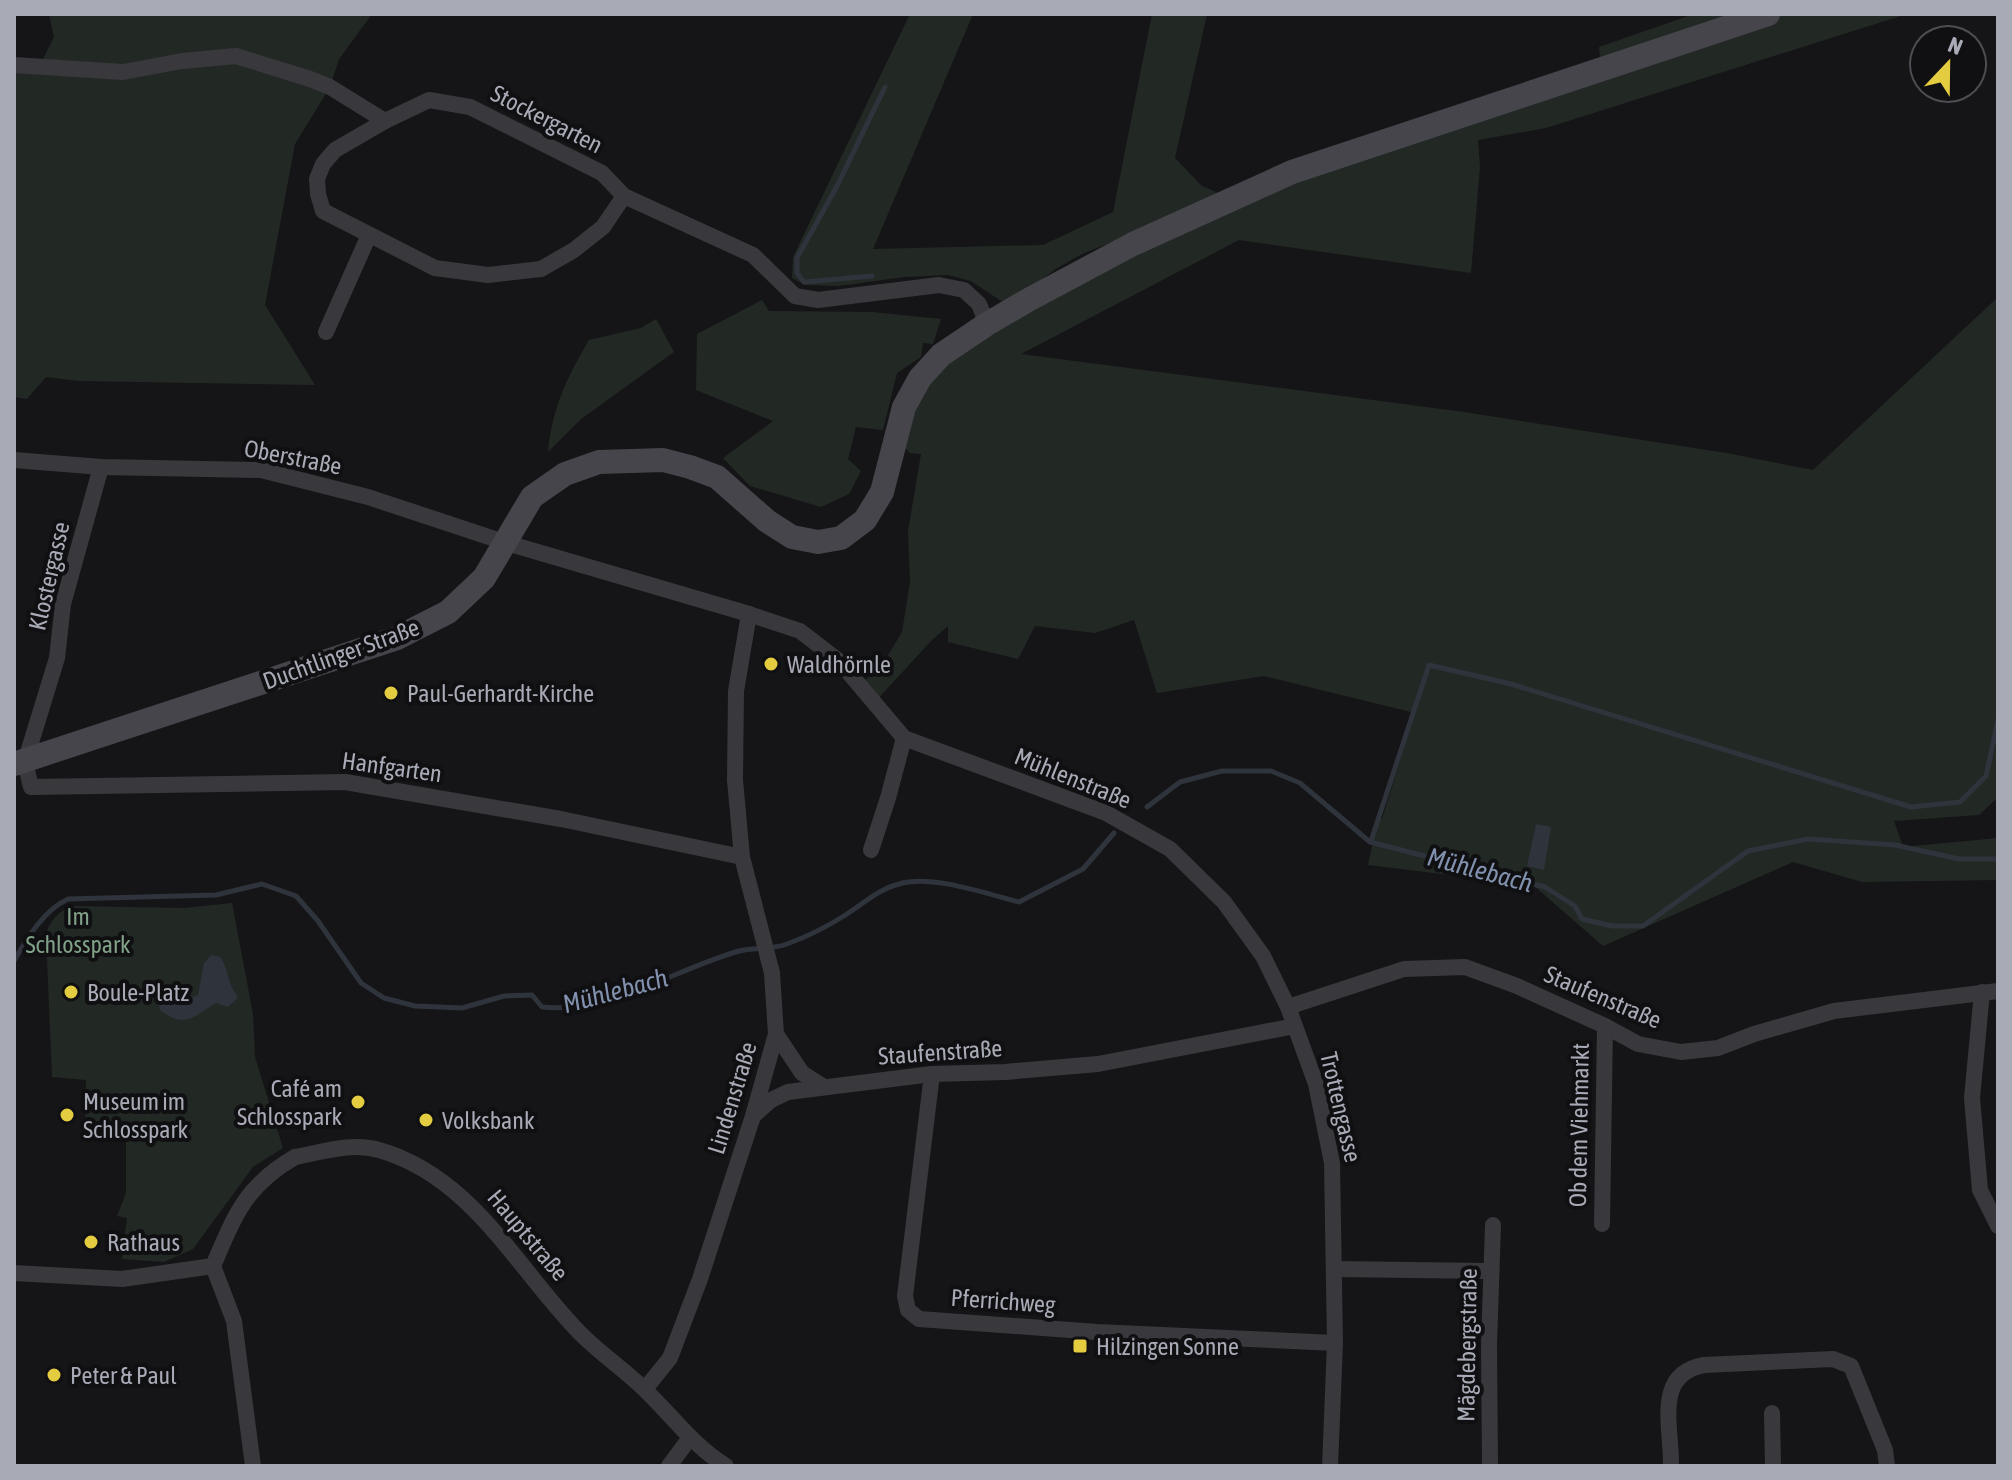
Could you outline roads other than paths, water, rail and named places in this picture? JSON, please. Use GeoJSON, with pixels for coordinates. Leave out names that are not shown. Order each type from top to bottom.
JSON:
{"type":"FeatureCollection","features":[{"type":"Feature","properties":{"kind":"main road","name":"Duchtlinger Straße"},"geometry":{"type":"LineString","coordinates":[[19,763],[397,638],[448,612],[484,578],[532,497],[565,474],[599,462],[663,460],[717,477],[767,521],[792,537],[818,542],[841,538],[865,520],[882,492],[904,407],[920,378],[941,355],[987,324],[1133,244],[1292,172],[1768,14]]}},
{"type":"Feature","properties":{"kind":"street"},"geometry":{"type":"LineString","coordinates":[[14,65],[123,72],[182,61],[236,56],[330,87],[385,121]]}},
{"type":"Feature","properties":{"kind":"street","name":"Stockergarten"},"geometry":{"type":"LineString","coordinates":[[624,196],[603,227],[574,250],[541,269],[488,275],[435,268],[323,211],[317,179],[323,164],[335,150],[429,100],[470,107],[602,173],[624,196],[753,255],[795,296],[818,300],[939,285],[964,290],[979,304],[987,324]]}},
{"type":"Feature","properties":{"kind":"street"},"geometry":{"type":"LineString","coordinates":[[326,332],[369,235]]}},
{"type":"Feature","properties":{"kind":"street","name":"Oberstraße"},"geometry":{"type":"LineString","coordinates":[[14,460],[101,467],[261,470],[368,497],[507,543]]}},
{"type":"Feature","properties":{"kind":"street","name":"Klostergasse"},"geometry":{"type":"LineString","coordinates":[[19,763],[57,658],[63,604],[101,467]]}},
{"type":"Feature","properties":{"kind":"street","name":"Mühlenstraße"},"geometry":{"type":"LineString","coordinates":[[507,543],[800,631],[839,661],[904,738],[1106,813],[1170,849],[1224,902],[1263,956],[1288,1007]]}},
{"type":"Feature","properties":{"kind":"street","name":"Lindenstraße"},"geometry":{"type":"LineString","coordinates":[[645,1389],[670,1358],[700,1279],[776,1034],[772,973],[742,857],[735,780],[736,691],[749,614]]}},
{"type":"Feature","properties":{"kind":"street"},"geometry":{"type":"LineString","coordinates":[[871,850],[904,738]]}},
{"type":"Feature","properties":{"kind":"street","name":"Hanfgarten"},"geometry":{"type":"LineString","coordinates":[[19,763],[31,787],[345,782],[561,819],[742,857]]}},
{"type":"Feature","properties":{"kind":"street","name":"Staufenstraße"},"geometry":{"type":"LineString","coordinates":[[1288,1007],[1404,969],[1465,967],[1517,986],[1638,1044],[1681,1052],[1718,1048],[1834,1011],[1990,992]]}},
{"type":"Feature","properties":{"kind":"street"},"geometry":{"type":"LineString","coordinates":[[1990,992],[1972,1098],[1980,1190],[1998,1226]]}},
{"type":"Feature","properties":{"kind":"street","name":"Trottengasse"},"geometry":{"type":"LineString","coordinates":[[1288,1007],[1316,1084],[1332,1163],[1335,1343],[1330,1466]]}},
{"type":"Feature","properties":{"kind":"street","name":"Staufenstraße"},"geometry":{"type":"LineString","coordinates":[[753,1116],[771,1100],[788,1092],[932,1074],[1098,1064],[1295,1026]]}},
{"type":"Feature","properties":{"kind":"street","name":"Ob dem Viehmarkt"},"geometry":{"type":"LineString","coordinates":[[1602,1224],[1605,1026]]}},
{"type":"Feature","properties":{"kind":"street"},"geometry":{"type":"LineString","coordinates":[[776,1034],[802,1073],[824,1087]]}},
{"type":"Feature","properties":{"kind":"street","name":"Pferrichweg"},"geometry":{"type":"LineString","coordinates":[[932,1074],[905,1296],[908,1310],[919,1319],[1097,1332],[1335,1343]]}},
{"type":"Feature","properties":{"kind":"street","name":"Hauptstraße"},"geometry":{"type":"LineString","coordinates":[[213,1266],[236,1213],[256,1184],[288,1161],[349,1146],[378,1150],[419,1167],[468,1202],[579,1332],[645,1389],[689,1439],[726,1466]]}},
{"type":"Feature","properties":{"kind":"street","name":"Mägdebergstraße"},"geometry":{"type":"LineString","coordinates":[[1490,1466],[1489,1345],[1493,1225]]}},
{"type":"Feature","properties":{"kind":"street"},"geometry":{"type":"LineString","coordinates":[[14,1273],[122,1279],[213,1266],[234,1321],[253,1466]]}},
{"type":"Feature","properties":{"kind":"street"},"geometry":{"type":"LineString","coordinates":[[1334,1269],[1488,1271]]}},
{"type":"Feature","properties":{"kind":"street"},"geometry":{"type":"LineString","coordinates":[[1671,1466],[1669,1398],[1672,1385],[1690,1367],[1833,1359],[1851,1366],[1885,1450],[1887,1466]]}},
{"type":"Feature","properties":{"kind":"street"},"geometry":{"type":"LineString","coordinates":[[1772,1413],[1773,1466]]}},
{"type":"Feature","properties":{"kind":"street"},"geometry":{"type":"LineString","coordinates":[[669,1466],[689,1439]]}},
{"type":"Feature","properties":{"kind":"waterway"},"geometry":{"type":"LineString","coordinates":[[872,276],[804,282],[797,273],[797,258],[837,186],[885,87]]}},
{"type":"Feature","properties":{"kind":"waterway"},"geometry":{"type":"LineString","coordinates":[[1371,841],[1429,665],[1511,684],[1911,807],[1960,802],[1986,776],[1998,720]]}},
{"type":"Feature","properties":{"kind":"waterway","name":"Mühlebach"},"geometry":{"type":"LineString","coordinates":[[1147,807],[1180,782],[1222,771],[1271,771],[1300,783],[1370,842],[1545,887],[1575,906],[1582,919],[1612,926],[1643,926],[1748,851],[1808,839],[1895,845],[1959,859],[1998,859]]}},
{"type":"Feature","properties":{"kind":"waterway","name":"Mühlebach"},"geometry":{"type":"LineString","coordinates":[[14,961],[44,917],[68,899],[216,895],[262,884],[296,896],[318,921],[361,983],[384,998],[415,1006],[462,1008],[504,996],[532,995],[542,1007],[567,1007],[617,997],[739,951],[787,944],[826,926],[878,893],[899,884],[943,883],[1019,902],[1083,869],[1114,833]]}},
{"type":"Feature","properties":{"kind":"place","name":"Waldhörnle"},"geometry":{"type":"Point","coordinates":[771,664]}},
{"type":"Feature","properties":{"kind":"place","name":"Paul-Gerhardt-Kirche"},"geometry":{"type":"Point","coordinates":[391,693]}},
{"type":"Feature","properties":{"kind":"place","name":"Boule-Platz"},"geometry":{"type":"Point","coordinates":[71,992]}},
{"type":"Feature","properties":{"kind":"place","name":"Café am Schlosspark"},"geometry":{"type":"Point","coordinates":[358,1102]}},
{"type":"Feature","properties":{"kind":"place","name":"Museum im Schlosspark"},"geometry":{"type":"Point","coordinates":[67,1115]}},
{"type":"Feature","properties":{"kind":"place","name":"Volksbank"},"geometry":{"type":"Point","coordinates":[426,1120]}},
{"type":"Feature","properties":{"kind":"place","name":"Rathaus"},"geometry":{"type":"Point","coordinates":[91,1242]}},
{"type":"Feature","properties":{"kind":"place","name":"Hilzingen Sonne"},"geometry":{"type":"Point","coordinates":[1080,1346]}},
{"type":"Feature","properties":{"kind":"place","name":"Peter & Paul"},"geometry":{"type":"Point","coordinates":[54,1375]}},
{"type":"Feature","properties":{"kind":"park label","name":"Im Schlosspark"},"geometry":{"type":"Point","coordinates":[78,930]}}]}
